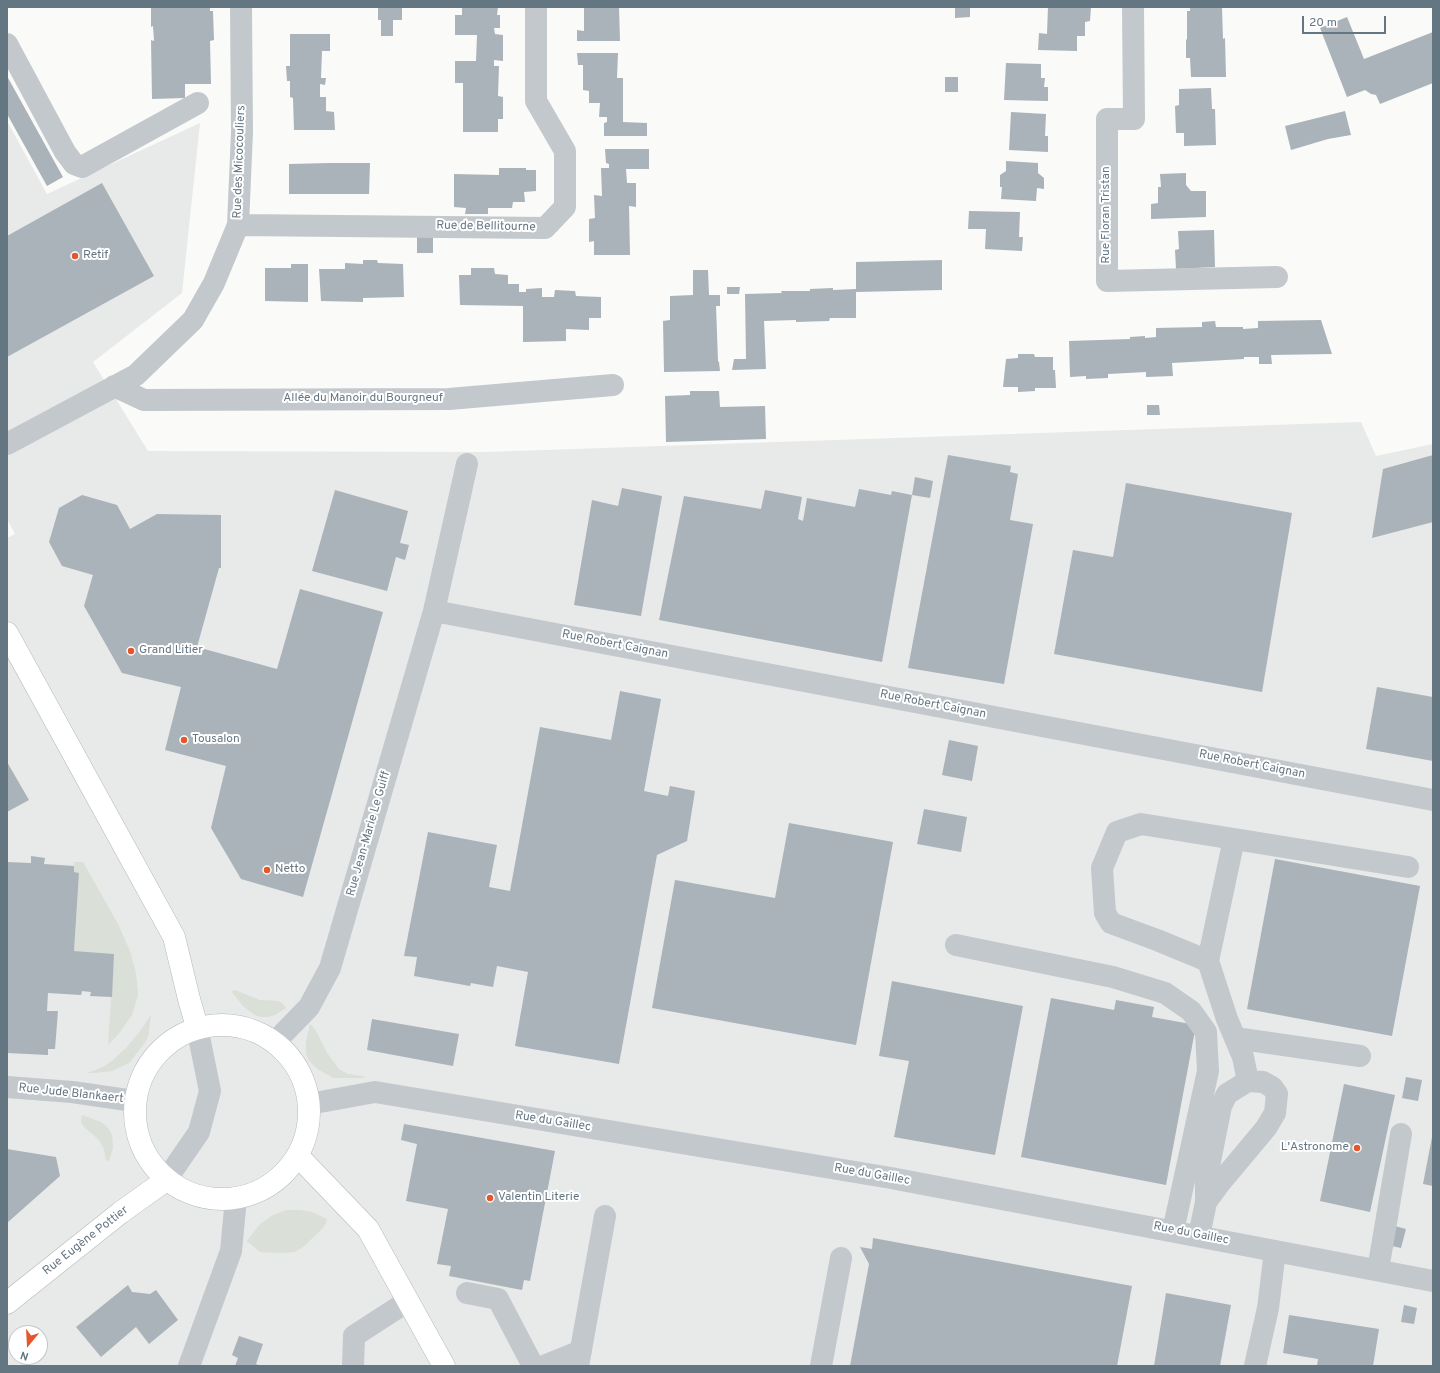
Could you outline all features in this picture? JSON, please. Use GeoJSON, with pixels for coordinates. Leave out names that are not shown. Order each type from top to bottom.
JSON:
{"type":"FeatureCollection","features":[{"type":"Feature","properties":{"kind":"main road"},"geometry":{"type":"LineString","coordinates":[[7,633],[174,937],[197,1028]]}},
{"type":"Feature","properties":{"kind":"main road"},"geometry":{"type":"LineString","coordinates":[[224,1024],[251,1029],[275,1042],[292,1059],[304,1080],[309,1104],[307,1131],[298,1156],[282,1176],[260,1190],[236,1198],[218,1199],[199,1196],[182,1190],[166,1180],[147,1157],[136,1130],[134,1101],[141,1076],[154,1055],[174,1038],[197,1028],[224,1024]]}},
{"type":"Feature","properties":{"kind":"main road"},"geometry":{"type":"LineString","coordinates":[[298,1156],[368,1229],[444,1366]]}},
{"type":"Feature","properties":{"kind":"main road","name":"Rue Eugène Pottier"},"geometry":{"type":"LineString","coordinates":[[7,1303],[120,1213],[166,1180]]}},
{"type":"Feature","properties":{"kind":"street","name":"Rue des Micocouliers"},"geometry":{"type":"LineString","coordinates":[[7,444],[136,375],[193,320],[214,283],[238,225],[242,132],[241,7]]}},
{"type":"Feature","properties":{"kind":"street","name":"Rue de Bellitourne"},"geometry":{"type":"LineString","coordinates":[[238,225],[545,228],[565,207],[565,151],[536,101],[536,7]]}},
{"type":"Feature","properties":{"kind":"street","name":"Rue Floran Tristan"},"geometry":{"type":"LineString","coordinates":[[1133,7],[1134,119],[1107,119],[1107,281],[1277,277]]}},
{"type":"Feature","properties":{"kind":"street"},"geometry":{"type":"LineString","coordinates":[[7,44],[65,152],[74,164],[82,167],[198,103]]}},
{"type":"Feature","properties":{"kind":"street","name":"Allée du Manoir du Bourgneuf"},"geometry":{"type":"LineString","coordinates":[[114,386],[144,400],[449,399],[613,385]]}},
{"type":"Feature","properties":{"kind":"street","name":"Rue Jean-Marie Le Guiff"},"geometry":{"type":"LineString","coordinates":[[275,1042],[309,1007],[330,968],[434,611],[467,464]]}},
{"type":"Feature","properties":{"kind":"street","name":"Rue Robert Caignan"},"geometry":{"type":"LineString","coordinates":[[434,611],[1433,800]]}},
{"type":"Feature","properties":{"kind":"street"},"geometry":{"type":"LineString","coordinates":[[1208,961],[1111,923],[1105,913],[1102,868],[1117,832],[1141,824],[1408,867]]}},
{"type":"Feature","properties":{"kind":"street"},"geometry":{"type":"LineString","coordinates":[[1234,839],[1208,961],[1243,1057],[1248,1081]]}},
{"type":"Feature","properties":{"kind":"street"},"geometry":{"type":"LineString","coordinates":[[956,944],[1113,977],[1165,993],[1191,1011],[1206,1032],[1208,1071],[1173,1231]]}},
{"type":"Feature","properties":{"kind":"street"},"geometry":{"type":"LineString","coordinates":[[166,1180],[199,1132],[210,1091],[197,1028]]}},
{"type":"Feature","properties":{"kind":"street"},"geometry":{"type":"LineString","coordinates":[[1235,1038],[1360,1056]]}},
{"type":"Feature","properties":{"kind":"street"},"geometry":{"type":"LineString","coordinates":[[1199,1236],[1206,1202],[1206,1181],[1221,1106],[1227,1094],[1248,1081],[1262,1082],[1272,1086],[1278,1094],[1275,1113],[1266,1128],[1206,1202]]}},
{"type":"Feature","properties":{"kind":"street","name":"Rue Jude Blankaert"},"geometry":{"type":"LineString","coordinates":[[7,1087],[72,1092],[134,1101]]}},
{"type":"Feature","properties":{"kind":"street","name":"Rue du Gaillec"},"geometry":{"type":"LineString","coordinates":[[309,1104],[375,1092],[891,1178],[1433,1281]]}},
{"type":"Feature","properties":{"kind":"street"},"geometry":{"type":"LineString","coordinates":[[1378,1270],[1401,1134]]}},
{"type":"Feature","properties":{"kind":"street"},"geometry":{"type":"LineString","coordinates":[[189,1366],[231,1252],[236,1198]]}},
{"type":"Feature","properties":{"kind":"street"},"geometry":{"type":"LineString","coordinates":[[544,1366],[580,1358],[605,1216]]}},
{"type":"Feature","properties":{"kind":"street"},"geometry":{"type":"LineString","coordinates":[[1255,1366],[1268,1308],[1275,1250]]}},
{"type":"Feature","properties":{"kind":"street"},"geometry":{"type":"LineString","coordinates":[[821,1366],[841,1258]]}},
{"type":"Feature","properties":{"kind":"street"},"geometry":{"type":"LineString","coordinates":[[467,1294],[498,1299],[532,1366]]}},
{"type":"Feature","properties":{"kind":"street"},"geometry":{"type":"LineString","coordinates":[[353,1366],[354,1336],[408,1301]]}},
{"type":"Feature","properties":{"kind":"shaded area"},"geometry":{"type":"Polygon","coordinates":[[[7,121],[47,194],[200,123],[182,293],[93,362],[148,451],[486,452],[1361,422],[1376,456],[1433,444],[1433,1366],[7,1366],[7,538],[15,534],[7,519],[7,121]]]}},
{"type":"Feature","properties":{"kind":"shaded area"},"geometry":{"type":"Polygon","coordinates":[[[74,862],[83,862],[118,924],[130,951],[136,973],[138,995],[132,1015],[117,1036],[108,1045],[114,954],[74,951],[79,873],[74,872],[74,862]]]}},
{"type":"Feature","properties":{"kind":"shaded area"},"geometry":{"type":"Polygon","coordinates":[[[235,990],[260,1000],[278,1001],[286,1008],[275,1015],[268,1017],[255,1015],[244,1007],[231,991],[235,990]]]}},
{"type":"Feature","properties":{"kind":"shaded area"},"geometry":{"type":"Polygon","coordinates":[[[151,1015],[148,1037],[129,1063],[112,1071],[87,1073],[103,1067],[112,1061],[138,1034],[151,1015]]]}},
{"type":"Feature","properties":{"kind":"shaded area"},"geometry":{"type":"Polygon","coordinates":[[[310,1024],[316,1031],[327,1053],[339,1069],[348,1074],[363,1076],[365,1078],[334,1078],[319,1070],[312,1064],[306,1053],[306,1042],[310,1024]]]}},
{"type":"Feature","properties":{"kind":"shaded area"},"geometry":{"type":"Polygon","coordinates":[[[82,1115],[101,1122],[108,1128],[112,1135],[113,1148],[109,1161],[106,1160],[104,1149],[99,1140],[84,1127],[81,1122],[82,1115]]]}},
{"type":"Feature","properties":{"kind":"shaded area"},"geometry":{"type":"Polygon","coordinates":[[[286,1210],[312,1212],[327,1219],[326,1223],[323,1228],[303,1247],[295,1252],[260,1252],[247,1241],[260,1224],[273,1215],[286,1210]]]}},
{"type":"Feature","properties":{"kind":"building"},"geometry":{"type":"Polygon","coordinates":[[[151,7],[210,7],[210,11],[213,11],[214,40],[210,41],[211,84],[185,84],[185,98],[152,99],[151,40],[154,41],[153,26],[151,27],[151,7]]]}},
{"type":"Feature","properties":{"kind":"building"},"geometry":{"type":"Polygon","coordinates":[[[378,7],[402,7],[402,20],[393,20],[393,36],[381,36],[381,20],[378,20],[378,7]]]}},
{"type":"Feature","properties":{"kind":"building"},"geometry":{"type":"Polygon","coordinates":[[[462,7],[498,7],[497,15],[500,15],[500,28],[494,28],[495,34],[503,35],[503,61],[494,60],[494,66],[499,66],[498,96],[503,97],[503,119],[498,119],[498,132],[463,132],[463,83],[455,83],[455,61],[476,61],[477,35],[455,35],[455,15],[462,15],[462,7]]]}},
{"type":"Feature","properties":{"kind":"building"},"geometry":{"type":"Polygon","coordinates":[[[584,7],[619,7],[620,41],[577,41],[577,30],[584,31],[584,7]]]}},
{"type":"Feature","properties":{"kind":"building"},"geometry":{"type":"Polygon","coordinates":[[[955,7],[970,7],[970,17],[955,18],[955,7]]]}},
{"type":"Feature","properties":{"kind":"building"},"geometry":{"type":"Polygon","coordinates":[[[1048,7],[1091,7],[1090,21],[1085,22],[1085,36],[1077,36],[1077,51],[1038,50],[1039,33],[1047,34],[1048,7]]]}},
{"type":"Feature","properties":{"kind":"building"},"geometry":{"type":"Polygon","coordinates":[[[1190,7],[1222,7],[1223,39],[1225,38],[1226,77],[1191,77],[1190,58],[1186,58],[1187,11],[1190,11],[1190,7]]]}},
{"type":"Feature","properties":{"kind":"building"},"geometry":{"type":"Polygon","coordinates":[[[1347,17],[1364,59],[1433,32],[1433,83],[1380,104],[1376,95],[1365,90],[1347,97],[1320,28],[1347,17]]]}},
{"type":"Feature","properties":{"kind":"building"},"geometry":{"type":"Polygon","coordinates":[[[290,34],[330,34],[330,51],[322,51],[321,78],[326,78],[325,85],[320,84],[320,97],[326,97],[326,111],[334,112],[335,130],[294,130],[293,98],[290,97],[290,81],[287,81],[286,66],[290,66],[290,34]]]}},
{"type":"Feature","properties":{"kind":"building"},"geometry":{"type":"Polygon","coordinates":[[[577,53],[618,53],[617,78],[623,78],[623,122],[647,123],[647,136],[604,136],[604,123],[607,122],[607,117],[599,117],[600,103],[589,103],[589,91],[583,90],[583,65],[578,65],[577,53]]]}},
{"type":"Feature","properties":{"kind":"building"},"geometry":{"type":"Polygon","coordinates":[[[1006,63],[1041,64],[1041,78],[1045,78],[1044,87],[1048,87],[1048,101],[1004,100],[1006,63]]]}},
{"type":"Feature","properties":{"kind":"building"},"geometry":{"type":"Polygon","coordinates":[[[7,76],[63,177],[47,186],[7,114],[7,76]]]}},
{"type":"Feature","properties":{"kind":"building"},"geometry":{"type":"Polygon","coordinates":[[[945,77],[958,77],[958,92],[945,92],[945,77]]]}},
{"type":"Feature","properties":{"kind":"building"},"geometry":{"type":"Polygon","coordinates":[[[1211,88],[1212,109],[1215,109],[1216,145],[1184,146],[1184,133],[1176,133],[1175,106],[1179,105],[1179,89],[1211,88]]]}},
{"type":"Feature","properties":{"kind":"building"},"geometry":{"type":"Polygon","coordinates":[[[1345,111],[1351,135],[1328,139],[1291,150],[1285,126],[1345,111]]]}},
{"type":"Feature","properties":{"kind":"building"},"geometry":{"type":"Polygon","coordinates":[[[1011,112],[1046,114],[1045,136],[1048,136],[1048,152],[1009,150],[1011,112]]]}},
{"type":"Feature","properties":{"kind":"building"},"geometry":{"type":"Polygon","coordinates":[[[605,149],[649,149],[649,169],[626,169],[627,183],[636,183],[636,207],[629,206],[630,255],[594,255],[594,241],[589,242],[589,219],[595,218],[594,195],[602,196],[601,168],[609,168],[609,164],[606,163],[605,149]]]}},
{"type":"Feature","properties":{"kind":"building"},"geometry":{"type":"Polygon","coordinates":[[[1006,161],[1038,163],[1038,173],[1044,178],[1044,189],[1037,188],[1036,201],[1001,199],[1002,187],[1000,187],[1000,175],[1006,171],[1006,161]]]}},
{"type":"Feature","properties":{"kind":"building"},"geometry":{"type":"Polygon","coordinates":[[[370,163],[369,194],[289,194],[289,164],[370,163]]]}},
{"type":"Feature","properties":{"kind":"building"},"geometry":{"type":"Polygon","coordinates":[[[499,168],[526,168],[526,170],[536,170],[536,191],[524,192],[525,202],[513,202],[512,208],[488,208],[488,214],[465,214],[466,208],[454,207],[454,174],[499,175],[499,168]]]}},
{"type":"Feature","properties":{"kind":"building"},"geometry":{"type":"Polygon","coordinates":[[[1186,173],[1186,185],[1191,191],[1206,191],[1206,217],[1151,219],[1151,204],[1158,203],[1158,187],[1161,187],[1160,174],[1186,173]]]}},
{"type":"Feature","properties":{"kind":"building","name":"Retif"},"geometry":{"type":"Polygon","coordinates":[[[102,183],[154,276],[7,357],[7,236],[102,183]]]}},
{"type":"Feature","properties":{"kind":"building"},"geometry":{"type":"Polygon","coordinates":[[[969,211],[1020,212],[1019,237],[1023,237],[1022,251],[985,249],[986,229],[968,229],[969,211]]]}},
{"type":"Feature","properties":{"kind":"building"},"geometry":{"type":"Polygon","coordinates":[[[1214,230],[1215,267],[1176,269],[1175,250],[1179,249],[1178,231],[1214,230]]]}},
{"type":"Feature","properties":{"kind":"building"},"geometry":{"type":"Polygon","coordinates":[[[417,237],[433,237],[433,253],[417,253],[417,237]]]}},
{"type":"Feature","properties":{"kind":"building"},"geometry":{"type":"Polygon","coordinates":[[[363,260],[377,260],[378,263],[403,264],[404,297],[363,298],[363,302],[321,301],[319,269],[345,269],[345,263],[363,264],[363,260]]]}},
{"type":"Feature","properties":{"kind":"building"},"geometry":{"type":"Polygon","coordinates":[[[942,260],[942,290],[856,292],[856,318],[830,318],[829,321],[764,321],[766,369],[732,370],[734,359],[746,359],[745,294],[782,293],[781,291],[810,291],[810,289],[856,289],[856,262],[942,260]]]}},
{"type":"Feature","properties":{"kind":"building"},"geometry":{"type":"Polygon","coordinates":[[[291,264],[308,264],[308,302],[265,301],[265,268],[291,268],[291,264]]]}},
{"type":"Feature","properties":{"kind":"building"},"geometry":{"type":"Polygon","coordinates":[[[471,268],[494,268],[495,274],[508,275],[508,284],[519,284],[519,292],[526,292],[526,289],[542,288],[542,297],[554,297],[555,290],[575,291],[576,296],[601,297],[601,318],[589,318],[589,330],[566,329],[566,341],[523,342],[523,306],[460,305],[459,275],[471,275],[471,268]]]}},
{"type":"Feature","properties":{"kind":"building"},"geometry":{"type":"Polygon","coordinates":[[[693,270],[708,270],[709,295],[720,295],[720,306],[716,306],[718,361],[720,371],[664,372],[663,321],[670,320],[670,296],[693,295],[693,270]]]}},
{"type":"Feature","properties":{"kind":"building"},"geometry":{"type":"Polygon","coordinates":[[[727,287],[740,287],[739,294],[727,294],[727,287]]]}},
{"type":"Feature","properties":{"kind":"building"},"geometry":{"type":"Polygon","coordinates":[[[1321,320],[1332,354],[1271,355],[1272,364],[1259,364],[1259,357],[1172,363],[1173,376],[1146,377],[1146,372],[1108,374],[1108,378],[1086,379],[1086,376],[1070,377],[1069,341],[1130,339],[1130,337],[1145,336],[1145,338],[1156,337],[1156,328],[1202,327],[1202,322],[1215,321],[1216,327],[1243,327],[1243,329],[1258,328],[1258,321],[1321,320]]]}},
{"type":"Feature","properties":{"kind":"building"},"geometry":{"type":"Polygon","coordinates":[[[1018,354],[1034,354],[1035,357],[1053,357],[1053,370],[1055,370],[1056,388],[1035,388],[1035,391],[1018,392],[1018,387],[1003,387],[1006,359],[1018,358],[1018,354]]]}},
{"type":"Feature","properties":{"kind":"building"},"geometry":{"type":"Polygon","coordinates":[[[690,391],[719,391],[720,407],[765,406],[766,439],[666,442],[665,396],[690,395],[690,391]]]}},
{"type":"Feature","properties":{"kind":"building"},"geometry":{"type":"Polygon","coordinates":[[[1147,405],[1159,405],[1160,415],[1147,415],[1147,405]]]}},
{"type":"Feature","properties":{"kind":"building"},"geometry":{"type":"Polygon","coordinates":[[[948,455],[1011,466],[1010,472],[1018,474],[1010,520],[1033,524],[1004,684],[908,668],[948,455]]]}},
{"type":"Feature","properties":{"kind":"building"},"geometry":{"type":"Polygon","coordinates":[[[1433,455],[1433,522],[1372,538],[1383,469],[1433,455]]]}},
{"type":"Feature","properties":{"kind":"building"},"geometry":{"type":"Polygon","coordinates":[[[915,477],[933,481],[930,498],[912,495],[915,477]]]}},
{"type":"Feature","properties":{"kind":"building"},"geometry":{"type":"Polygon","coordinates":[[[1126,483],[1292,513],[1262,692],[1054,654],[1073,550],[1113,557],[1126,483]]]}},
{"type":"Feature","properties":{"kind":"building"},"geometry":{"type":"Polygon","coordinates":[[[622,488],[662,496],[641,616],[574,605],[592,500],[618,506],[622,488]]]}},
{"type":"Feature","properties":{"kind":"building"},"geometry":{"type":"Polygon","coordinates":[[[859,489],[891,495],[892,491],[912,495],[882,662],[659,620],[684,496],[761,509],[765,490],[802,497],[798,519],[803,521],[807,498],[855,507],[859,489]]]}},
{"type":"Feature","properties":{"kind":"building"},"geometry":{"type":"Polygon","coordinates":[[[335,490],[408,511],[400,543],[409,545],[405,560],[396,557],[387,591],[312,571],[335,490]]]}},
{"type":"Feature","properties":{"kind":"building"},"geometry":{"type":"Polygon","coordinates":[[[82,495],[117,505],[130,529],[157,514],[221,515],[221,568],[219,568],[197,647],[277,669],[300,589],[383,612],[303,897],[241,879],[211,828],[226,766],[165,750],[181,687],[122,673],[84,606],[93,575],[62,566],[49,542],[59,508],[82,495]]]}},
{"type":"Feature","properties":{"kind":"building"},"geometry":{"type":"Polygon","coordinates":[[[1377,687],[1433,697],[1433,761],[1366,749],[1377,687]]]}},
{"type":"Feature","properties":{"kind":"building"},"geometry":{"type":"Polygon","coordinates":[[[620,691],[661,699],[644,791],[668,796],[670,786],[695,791],[687,841],[657,855],[619,1064],[515,1046],[528,972],[497,966],[493,987],[471,983],[470,986],[414,976],[417,957],[404,956],[428,832],[497,845],[489,887],[510,891],[540,727],[611,740],[620,691]]]}},
{"type":"Feature","properties":{"kind":"building"},"geometry":{"type":"Polygon","coordinates":[[[949,740],[978,746],[972,781],[942,775],[949,740]]]}},
{"type":"Feature","properties":{"kind":"building"},"geometry":{"type":"Polygon","coordinates":[[[7,762],[29,800],[7,812],[7,762]]]}},
{"type":"Feature","properties":{"kind":"building"},"geometry":{"type":"Polygon","coordinates":[[[924,809],[967,817],[961,852],[917,844],[924,809]]]}},
{"type":"Feature","properties":{"kind":"building"},"geometry":{"type":"Polygon","coordinates":[[[789,823],[893,842],[856,1045],[652,1008],[675,880],[775,898],[789,823]]]}},
{"type":"Feature","properties":{"kind":"building"},"geometry":{"type":"Polygon","coordinates":[[[31,856],[45,858],[44,864],[74,866],[74,872],[79,873],[74,951],[114,954],[112,997],[90,996],[91,992],[82,991],[81,995],[48,993],[47,1011],[58,1011],[55,1049],[48,1049],[48,1055],[7,1053],[7,862],[31,863],[31,856]]]}},
{"type":"Feature","properties":{"kind":"building"},"geometry":{"type":"Polygon","coordinates":[[[1275,859],[1420,886],[1392,1036],[1247,1009],[1275,859]]]}},
{"type":"Feature","properties":{"kind":"building"},"geometry":{"type":"Polygon","coordinates":[[[892,981],[1023,1006],[995,1155],[894,1137],[909,1061],[879,1056],[892,981]]]}},
{"type":"Feature","properties":{"kind":"building"},"geometry":{"type":"Polygon","coordinates":[[[1051,998],[1114,1010],[1116,1000],[1154,1007],[1152,1017],[1196,1025],[1166,1185],[1021,1157],[1051,998]]]}},
{"type":"Feature","properties":{"kind":"building"},"geometry":{"type":"Polygon","coordinates":[[[372,1019],[459,1034],[453,1066],[367,1050],[372,1019]]]}},
{"type":"Feature","properties":{"kind":"building"},"geometry":{"type":"Polygon","coordinates":[[[1406,1077],[1422,1080],[1418,1101],[1402,1098],[1406,1077]]]}},
{"type":"Feature","properties":{"kind":"building","name":"L'Astronome"},"geometry":{"type":"Polygon","coordinates":[[[1344,1084],[1395,1095],[1370,1212],[1320,1201],[1344,1084]]]}},
{"type":"Feature","properties":{"kind":"building","name":"Valentin Literie"},"geometry":{"type":"Polygon","coordinates":[[[404,1124],[555,1151],[530,1281],[524,1280],[522,1290],[449,1276],[451,1266],[437,1264],[448,1209],[406,1201],[417,1144],[401,1140],[404,1124]]]}},
{"type":"Feature","properties":{"kind":"building"},"geometry":{"type":"Polygon","coordinates":[[[1433,1137],[1433,1186],[1423,1184],[1433,1137]]]}},
{"type":"Feature","properties":{"kind":"building"},"geometry":{"type":"Polygon","coordinates":[[[7,1149],[56,1157],[60,1176],[7,1223],[7,1149]]]}},
{"type":"Feature","properties":{"kind":"building"},"geometry":{"type":"Polygon","coordinates":[[[1395,1226],[1406,1229],[1401,1248],[1392,1246],[1395,1226]]]}},
{"type":"Feature","properties":{"kind":"building"},"geometry":{"type":"Polygon","coordinates":[[[873,1238],[1132,1286],[1117,1366],[850,1366],[869,1264],[860,1247],[872,1249],[873,1238]]]}},
{"type":"Feature","properties":{"kind":"building"},"geometry":{"type":"Polygon","coordinates":[[[128,1285],[132,1292],[150,1294],[156,1290],[178,1320],[149,1344],[136,1327],[101,1357],[76,1327],[128,1285]]]}},
{"type":"Feature","properties":{"kind":"building"},"geometry":{"type":"Polygon","coordinates":[[[1166,1293],[1231,1305],[1220,1366],[1154,1366],[1166,1293]]]}},
{"type":"Feature","properties":{"kind":"building"},"geometry":{"type":"Polygon","coordinates":[[[1404,1305],[1417,1308],[1414,1324],[1401,1322],[1404,1305]]]}},
{"type":"Feature","properties":{"kind":"building"},"geometry":{"type":"Polygon","coordinates":[[[1289,1315],[1379,1329],[1373,1366],[1317,1366],[1318,1359],[1283,1353],[1289,1315]]]}},
{"type":"Feature","properties":{"kind":"building"},"geometry":{"type":"Polygon","coordinates":[[[239,1336],[263,1344],[256,1364],[260,1366],[235,1366],[238,1358],[232,1355],[239,1336]]]}},
{"type":"Feature","properties":{"kind":"place","name":"Retif"},"geometry":{"type":"Point","coordinates":[75,256]}},
{"type":"Feature","properties":{"kind":"place","name":"Grand Litier"},"geometry":{"type":"Point","coordinates":[131,651]}},
{"type":"Feature","properties":{"kind":"place","name":"Tousalon"},"geometry":{"type":"Point","coordinates":[184,740]}},
{"type":"Feature","properties":{"kind":"place","name":"Netto"},"geometry":{"type":"Point","coordinates":[267,870]}},
{"type":"Feature","properties":{"kind":"place","name":"L'Astronome"},"geometry":{"type":"Point","coordinates":[1357,1148]}},
{"type":"Feature","properties":{"kind":"place","name":"Valentin Literie"},"geometry":{"type":"Point","coordinates":[490,1198]}}]}
